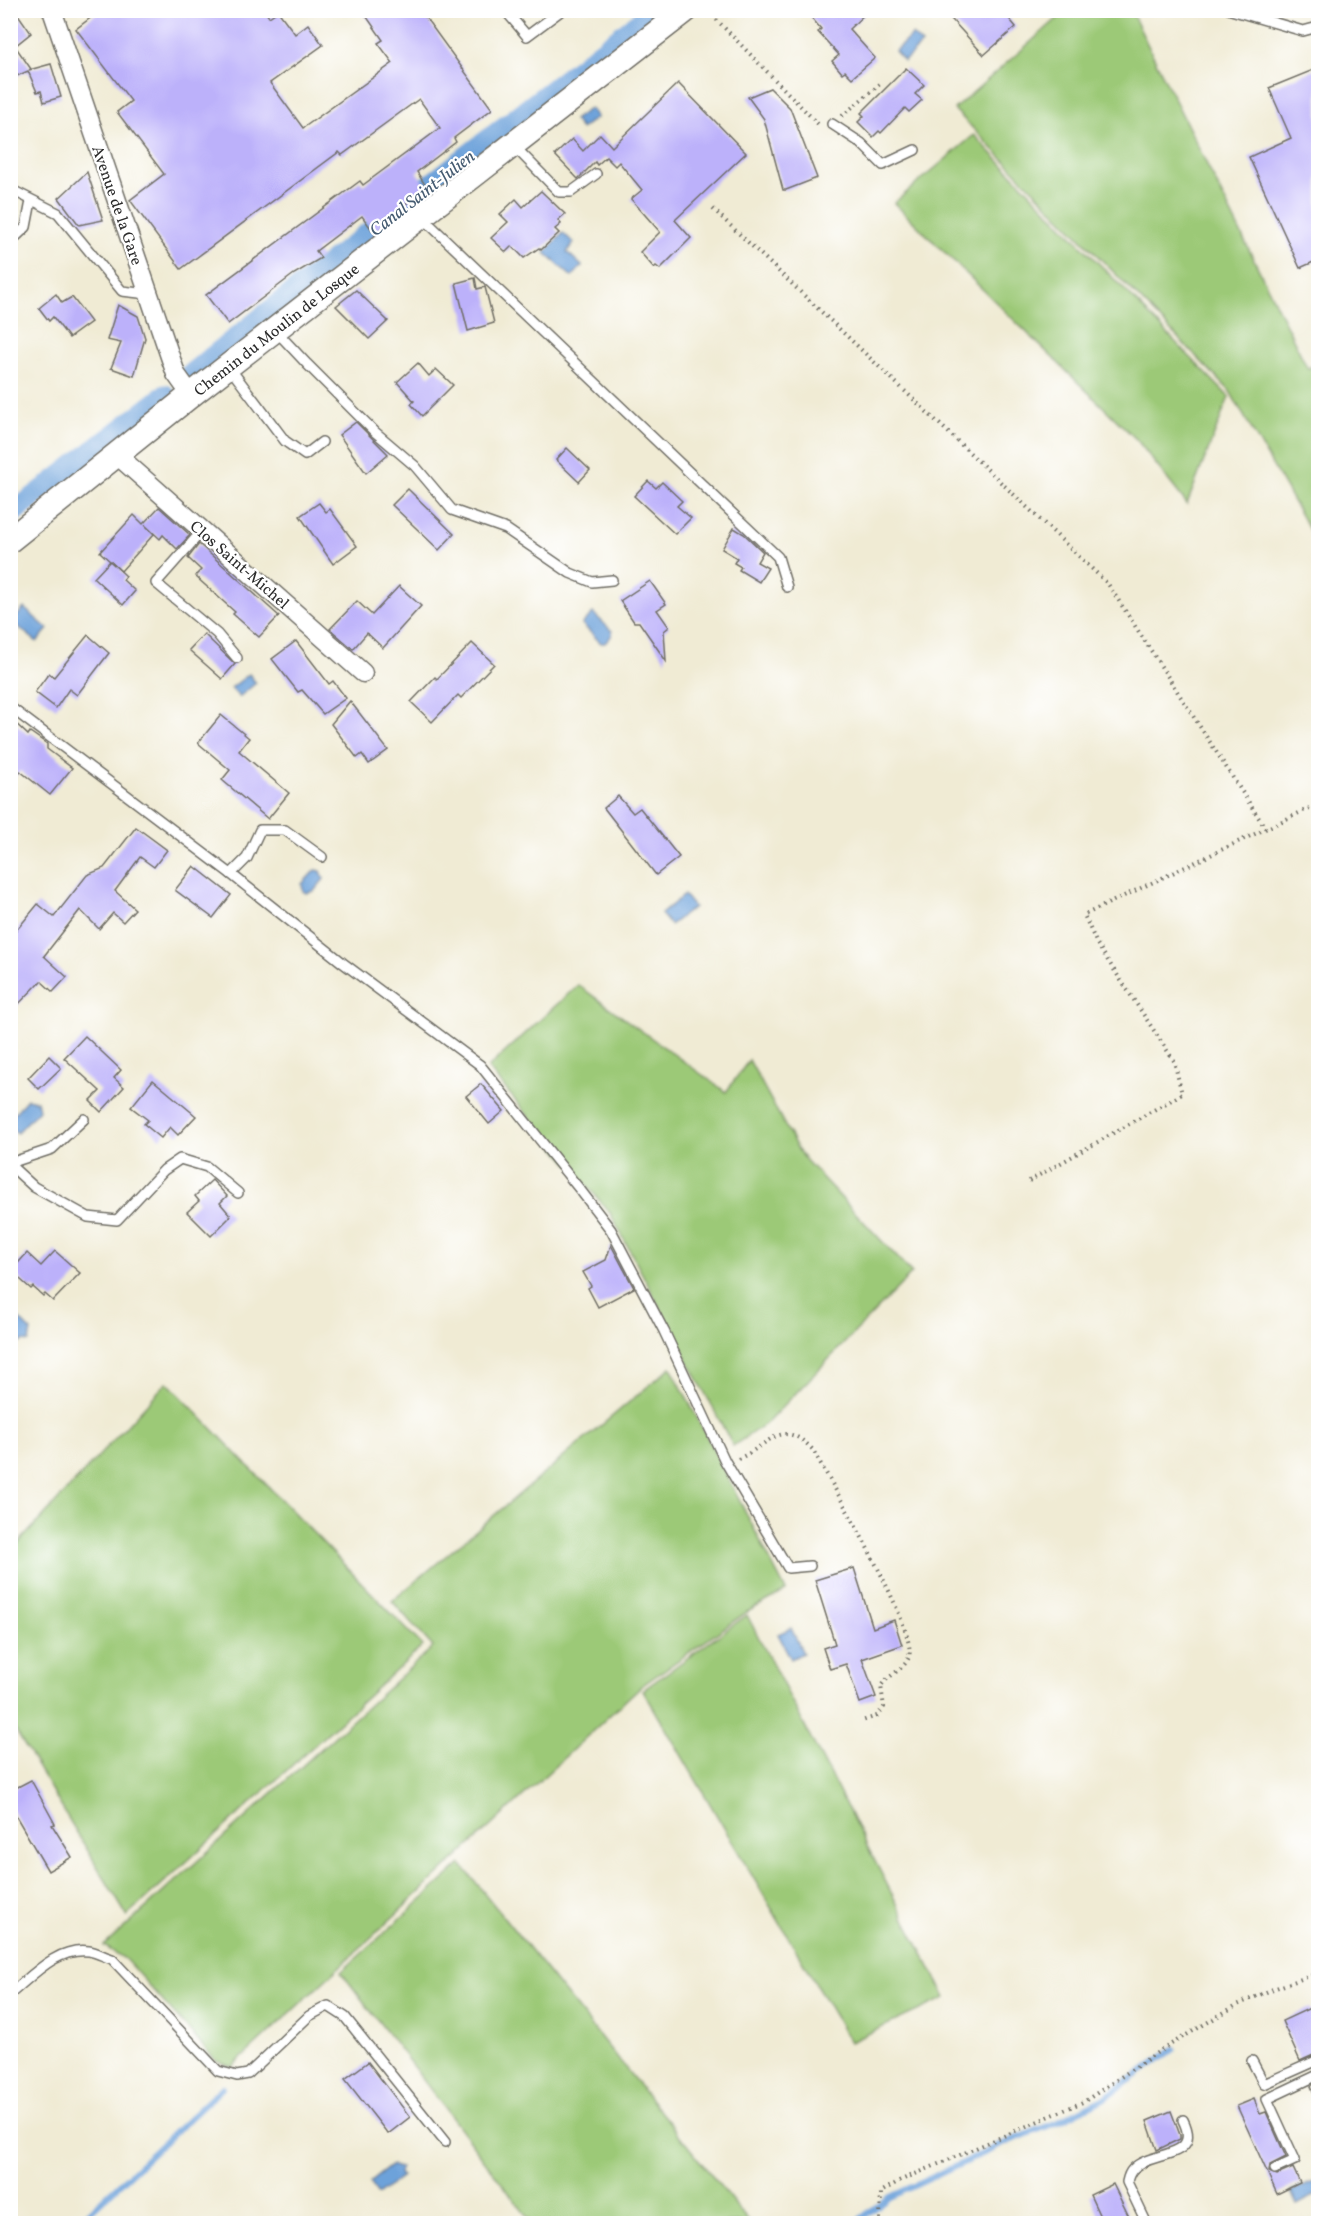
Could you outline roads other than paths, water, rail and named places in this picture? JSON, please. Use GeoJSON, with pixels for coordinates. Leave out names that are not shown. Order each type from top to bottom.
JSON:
{"type":"FeatureCollection","features":[{"type":"Feature","properties":{"kind":"street","name":"Avenue de la Gare"},"geometry":{"type":"LineString","coordinates":[[52,10],[176,374],[191,395]]}},
{"type":"Feature","properties":{"kind":"street","name":"Chemin du Moulin de Losque"},"geometry":{"type":"LineString","coordinates":[[10,540],[191,395],[686,10]]}},
{"type":"Feature","properties":{"kind":"street","name":"Clos Saint-Michel"},"geometry":{"type":"LineString","coordinates":[[117,455],[363,673]]}},
{"type":"Feature","properties":{"kind":"lane"},"geometry":{"type":"LineString","coordinates":[[505,10],[526,36],[562,10]]}},
{"type":"Feature","properties":{"kind":"lane"},"geometry":{"type":"LineString","coordinates":[[1231,10],[1303,31],[1318,27]]}},
{"type":"Feature","properties":{"kind":"lane"},"geometry":{"type":"LineString","coordinates":[[832,124],[861,143],[883,165],[915,150]]}},
{"type":"Feature","properties":{"kind":"lane"},"geometry":{"type":"LineString","coordinates":[[512,145],[559,192],[572,192],[596,174]]}},
{"type":"Feature","properties":{"kind":"lane"},"geometry":{"type":"LineString","coordinates":[[10,189],[58,213],[122,291],[148,294]]}},
{"type":"Feature","properties":{"kind":"lane"},"geometry":{"type":"LineString","coordinates":[[10,242],[26,227],[31,201]]}},
{"type":"Feature","properties":{"kind":"lane"},"geometry":{"type":"LineString","coordinates":[[421,216],[778,557],[787,587]]}},
{"type":"Feature","properties":{"kind":"lane"},"geometry":{"type":"LineString","coordinates":[[276,330],[375,432],[415,466],[452,510],[506,529],[570,573],[592,582],[612,580]]}},
{"type":"Feature","properties":{"kind":"lane"},"geometry":{"type":"LineString","coordinates":[[229,367],[285,441],[305,455],[322,442]]}},
{"type":"Feature","properties":{"kind":"lane"},"geometry":{"type":"LineString","coordinates":[[202,531],[156,584],[217,634],[237,658]]}},
{"type":"Feature","properties":{"kind":"lane"},"geometry":{"type":"LineString","coordinates":[[10,707],[231,874],[343,963],[480,1065],[611,1230],[664,1331],[725,1461],[788,1568],[810,1566]]}},
{"type":"Feature","properties":{"kind":"lane"},"geometry":{"type":"LineString","coordinates":[[231,874],[247,858],[260,830],[285,830],[322,857]]}},
{"type":"Feature","properties":{"kind":"lane"},"geometry":{"type":"LineString","coordinates":[[84,1119],[52,1149],[10,1164],[34,1187],[88,1217],[117,1221],[164,1170],[180,1159],[207,1167],[237,1193]]}},
{"type":"Feature","properties":{"kind":"lane"},"geometry":{"type":"LineString","coordinates":[[10,1994],[63,1953],[89,1951],[112,1959],[218,2071],[237,2076],[248,2074],[309,2016],[328,2006],[345,2017],[445,2142]]}},
{"type":"Feature","properties":{"kind":"lane"},"geometry":{"type":"LineString","coordinates":[[1252,2061],[1264,2084],[1318,2061]]}},
{"type":"Feature","properties":{"kind":"lane"},"geometry":{"type":"LineString","coordinates":[[1275,2169],[1296,2160],[1267,2099],[1318,2075]]}},
{"type":"Feature","properties":{"kind":"lane"},"geometry":{"type":"LineString","coordinates":[[1147,2223],[1127,2182],[1131,2170],[1143,2161],[1178,2151],[1186,2143],[1188,2131],[1183,2120]]}},
{"type":"Feature","properties":{"kind":"water"},"geometry":{"type":"Polygon","coordinates":[[[912,35],[922,44],[904,61],[895,51],[912,35]]]}},
{"type":"Feature","properties":{"kind":"water"},"geometry":{"type":"Polygon","coordinates":[[[590,108],[597,117],[581,129],[574,120],[590,108]]]}},
{"type":"Feature","properties":{"kind":"water"},"geometry":{"type":"Polygon","coordinates":[[[563,233],[574,243],[567,252],[582,266],[572,277],[545,253],[563,233]]]}},
{"type":"Feature","properties":{"kind":"water"},"geometry":{"type":"Polygon","coordinates":[[[24,608],[48,629],[37,642],[12,622],[24,608]]]}},
{"type":"Feature","properties":{"kind":"water"},"geometry":{"type":"Polygon","coordinates":[[[593,613],[612,631],[612,635],[605,643],[601,643],[582,624],[593,613]]]}},
{"type":"Feature","properties":{"kind":"water"},"geometry":{"type":"Polygon","coordinates":[[[249,674],[256,683],[239,697],[231,688],[249,674]]]}},
{"type":"Feature","properties":{"kind":"water"},"geometry":{"type":"Polygon","coordinates":[[[315,870],[321,871],[324,879],[314,891],[306,893],[303,891],[302,884],[315,870]]]}},
{"type":"Feature","properties":{"kind":"water"},"geometry":{"type":"Polygon","coordinates":[[[684,895],[694,907],[670,925],[661,914],[684,895]]]}},
{"type":"Feature","properties":{"kind":"water"},"geometry":{"type":"Polygon","coordinates":[[[27,1099],[37,1101],[39,1110],[17,1133],[11,1127],[11,1117],[27,1099]]]}},
{"type":"Feature","properties":{"kind":"water"},"geometry":{"type":"Polygon","coordinates":[[[11,1311],[31,1331],[29,1342],[20,1343],[11,1335],[11,1311]]]}},
{"type":"Feature","properties":{"kind":"water"},"geometry":{"type":"Polygon","coordinates":[[[791,1628],[803,1653],[791,1659],[778,1634],[791,1628]]]}},
{"type":"Feature","properties":{"kind":"water"},"geometry":{"type":"Polygon","coordinates":[[[392,2165],[400,2168],[399,2174],[402,2176],[378,2195],[369,2183],[392,2165]]]}},
{"type":"Feature","properties":{"kind":"water"},"geometry":{"type":"Polygon","coordinates":[[[1316,2181],[1318,2194],[1297,2205],[1291,2192],[1316,2181]]]}},
{"type":"Feature","properties":{"kind":"waterway","name":"Canal Saint-Julien"},"geometry":{"type":"LineString","coordinates":[[189,375],[654,10]]}},
{"type":"Feature","properties":{"kind":"waterway","name":"Canal Saint-Julien"},"geometry":{"type":"LineString","coordinates":[[10,515],[165,395]]}},
{"type":"Feature","properties":{"kind":"waterway"},"geometry":{"type":"LineString","coordinates":[[854,2224],[888,2198],[1012,2140],[1058,2122],[1103,2099],[1174,2049]]}},
{"type":"Feature","properties":{"kind":"waterway"},"geometry":{"type":"LineString","coordinates":[[77,2224],[223,2087]]}}]}
